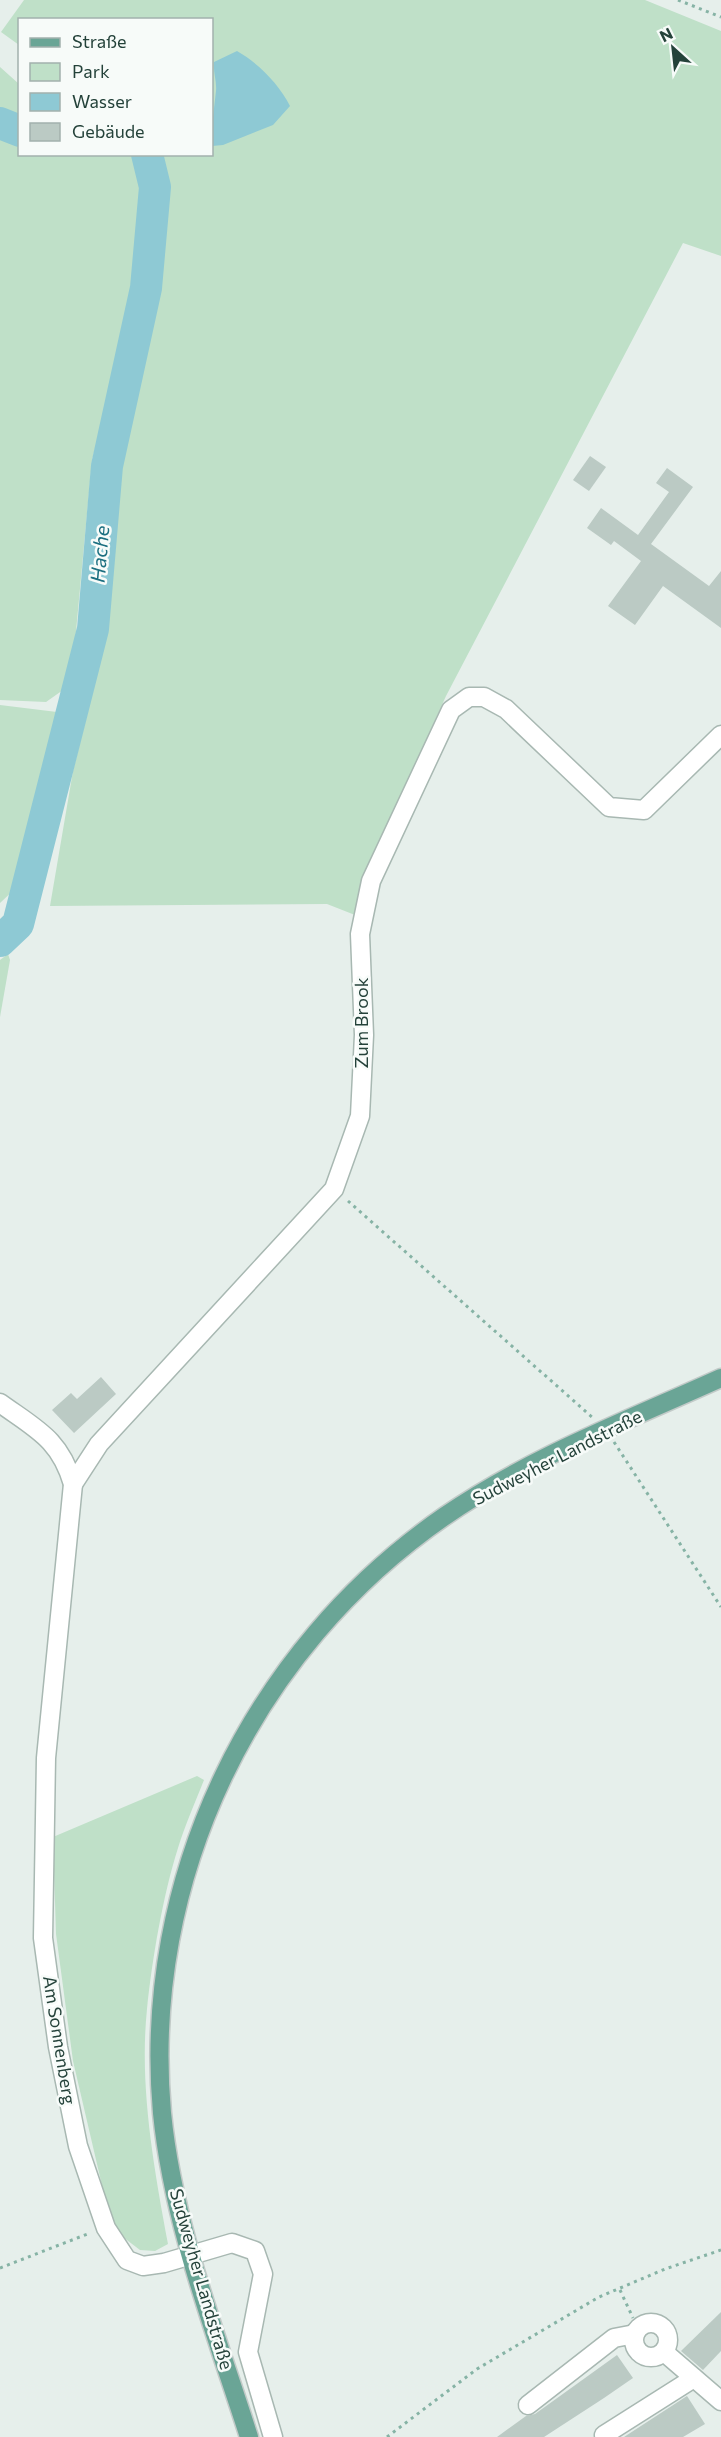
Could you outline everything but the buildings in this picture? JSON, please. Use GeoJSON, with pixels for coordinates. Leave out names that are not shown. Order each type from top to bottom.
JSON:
{"type":"FeatureCollection","features":[{"type":"Feature","properties":{"kind":"main road","name":"Sudweyher Landstraße"},"geometry":{"type":"LineString","coordinates":[[249,2437],[191,2255],[176,2199],[162,2115],[161,2013],[170,1936],[189,1857],[208,1809],[230,1764],[273,1691],[300,1652],[363,1581],[398,1550],[447,1515],[501,1481],[721,1378]]}},
{"type":"Feature","properties":{"kind":"street","name":"Zum Brook"},"geometry":{"type":"LineString","coordinates":[[72,1484],[99,1444],[334,1189],[360,1116],[364,1035],[360,934],[371,881],[451,710],[469,697],[484,697],[506,709],[609,807],[644,810],[721,735]]}},
{"type":"Feature","properties":{"kind":"street"},"geometry":{"type":"LineString","coordinates":[[0,1403],[48,1438],[66,1460],[72,1484]]}},
{"type":"Feature","properties":{"kind":"street","name":"Am Sonnenberg"},"geometry":{"type":"LineString","coordinates":[[72,1484],[46,1758],[44,1938],[58,2047],[78,2146],[106,2228],[127,2260],[143,2266],[232,2243],[255,2251],[262,2274],[248,2352],[273,2437]]}},
{"type":"Feature","properties":{"kind":"street"},"geometry":{"type":"LineString","coordinates":[[528,2405],[614,2338],[637,2332],[647,2324],[663,2328],[668,2337],[664,2352]]}},
{"type":"Feature","properties":{"kind":"street"},"geometry":{"type":"LineString","coordinates":[[637,2332],[635,2346],[642,2355],[653,2357],[664,2352]]}},
{"type":"Feature","properties":{"kind":"street"},"geometry":{"type":"LineString","coordinates":[[664,2352],[721,2401]]}},
{"type":"Feature","properties":{"kind":"street"},"geometry":{"type":"LineString","coordinates":[[604,2435],[694,2378]]}},
{"type":"Feature","properties":{"kind":"path"},"geometry":{"type":"LineString","coordinates":[[678,0],[721,17]]}},
{"type":"Feature","properties":{"kind":"path"},"geometry":{"type":"LineString","coordinates":[[334,1189],[607,1430],[721,1607]]}},
{"type":"Feature","properties":{"kind":"path"},"geometry":{"type":"LineString","coordinates":[[0,2268],[106,2228]]}},
{"type":"Feature","properties":{"kind":"path"},"geometry":{"type":"LineString","coordinates":[[390,2436],[477,2370],[598,2297],[665,2269],[721,2250]]}},
{"type":"Feature","properties":{"kind":"path"},"geometry":{"type":"LineString","coordinates":[[620,2289],[637,2332]]}},
{"type":"Feature","properties":{"kind":"green space"},"geometry":{"type":"Polygon","coordinates":[[[24,0],[645,0],[721,31],[721,256],[683,243],[446,696],[390,820],[355,915],[327,904],[50,906],[73,771],[107,634],[119,474],[157,290],[164,192],[158,156],[213,156],[213,18],[18,18],[18,44],[1,32],[24,0]]]}},
{"type":"Feature","properties":{"kind":"green space"},"geometry":{"type":"Polygon","coordinates":[[[0,67],[18,83],[18,156],[136,156],[142,165],[149,187],[135,290],[92,460],[74,653],[63,690],[46,702],[0,700],[0,67]]]}},
{"type":"Feature","properties":{"kind":"green space"},"geometry":{"type":"Polygon","coordinates":[[[0,705],[57,712],[18,886],[0,903],[0,705]]]}},
{"type":"Feature","properties":{"kind":"green space"},"geometry":{"type":"Polygon","coordinates":[[[8,954],[10,960],[0,1017],[0,960],[8,954]]]}},
{"type":"Feature","properties":{"kind":"green space"},"geometry":{"type":"Polygon","coordinates":[[[197,1776],[204,1780],[181,1839],[163,1907],[152,1970],[145,2038],[149,2127],[168,2244],[155,2251],[140,2250],[119,2234],[104,2194],[73,2061],[56,1934],[53,1837],[197,1776]]]}},
{"type":"Feature","properties":{"kind":"water"},"geometry":{"type":"Polygon","coordinates":[[[237,51],[267,75],[290,106],[273,125],[223,145],[213,146],[216,88],[214,62],[237,51]]]}},
{"type":"Feature","properties":{"kind":"water"},"geometry":{"type":"Polygon","coordinates":[[[147,156],[165,156],[158,158],[155,187],[147,156]]]}},
{"type":"Feature","properties":{"kind":"waterway","name":"Hache"},"geometry":{"type":"LineString","coordinates":[[0,123],[18,130]]}},
{"type":"Feature","properties":{"kind":"waterway","name":"Hache"},"geometry":{"type":"LineString","coordinates":[[0,941],[18,924],[93,629],[107,466],[146,288],[155,187],[147,156]]}}]}
